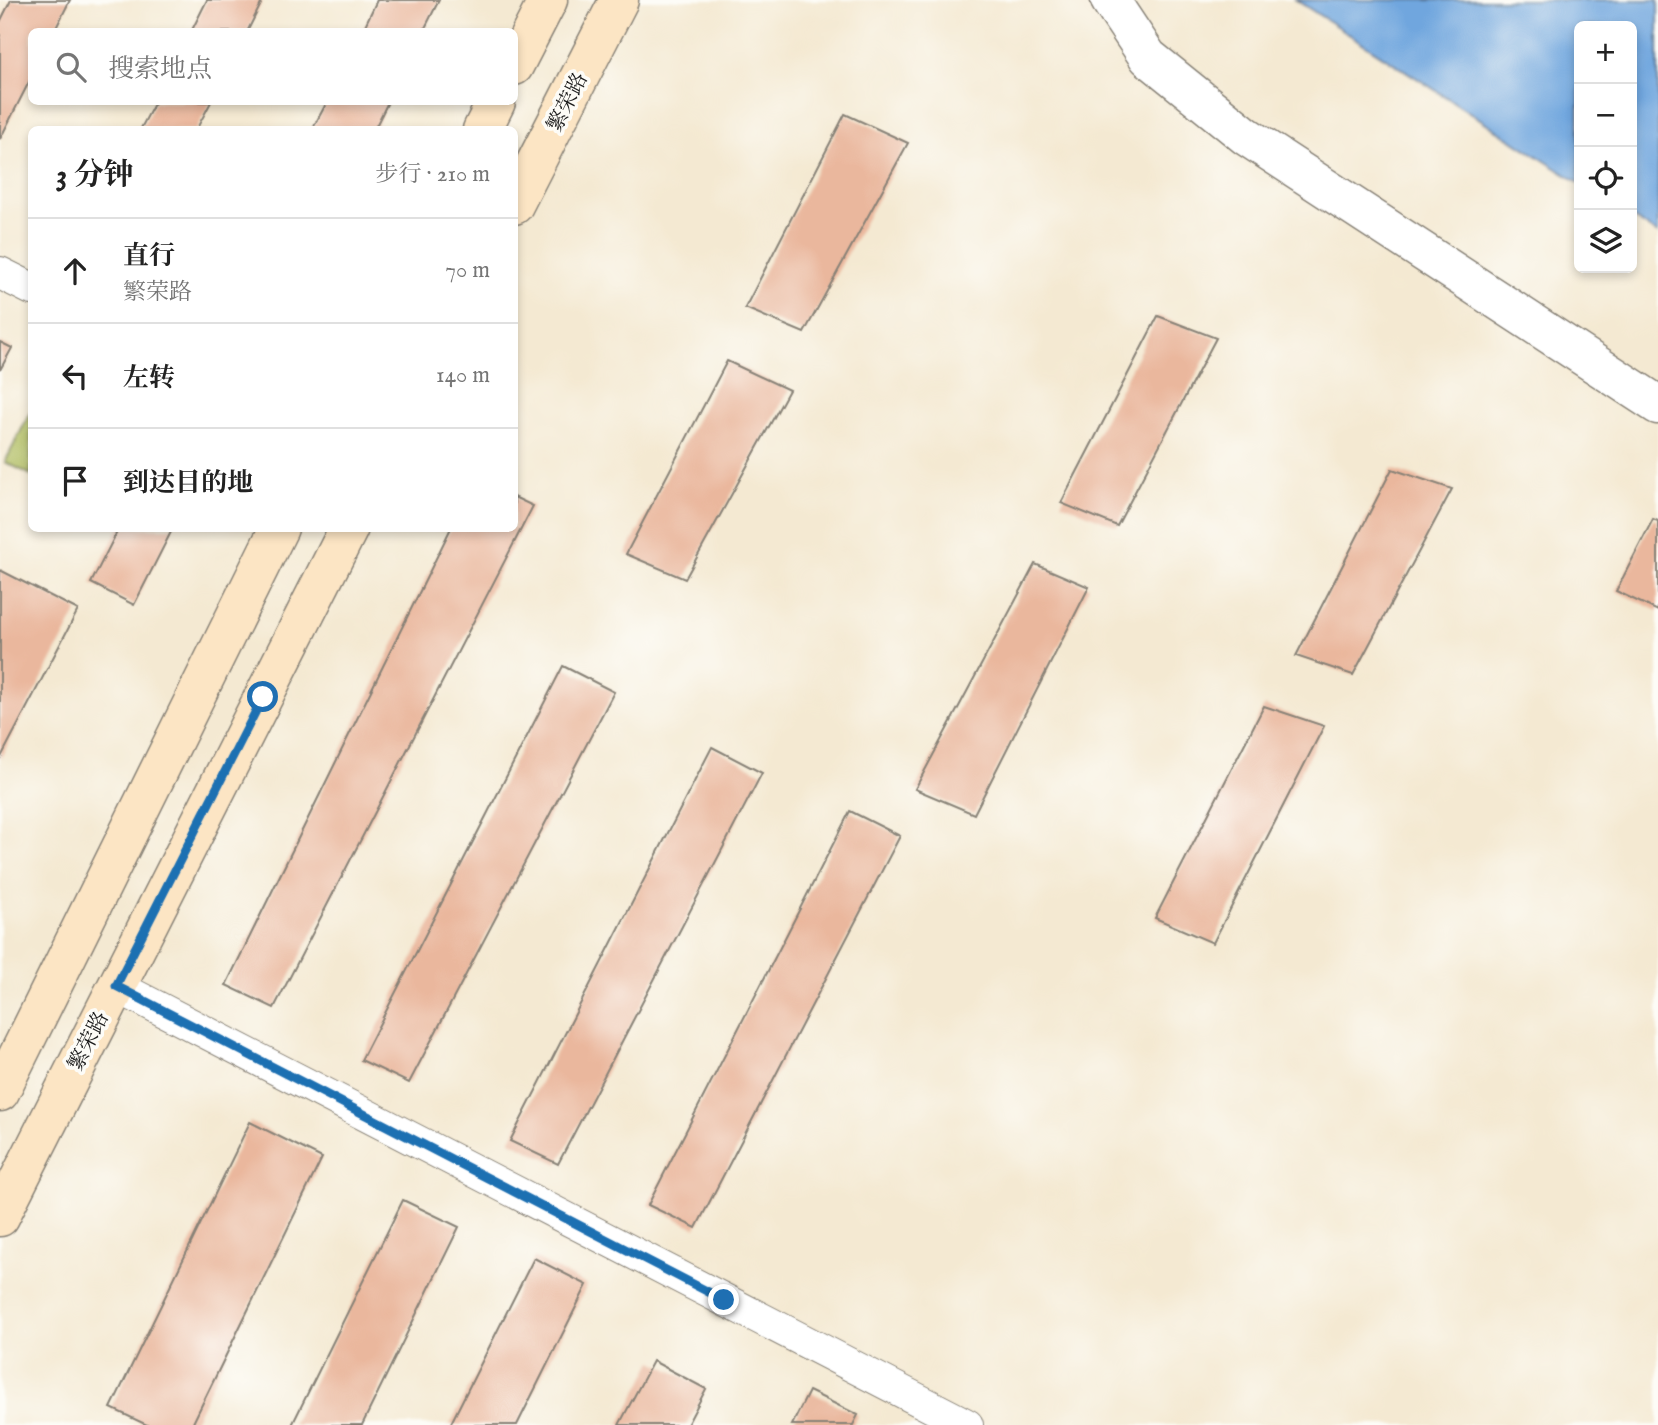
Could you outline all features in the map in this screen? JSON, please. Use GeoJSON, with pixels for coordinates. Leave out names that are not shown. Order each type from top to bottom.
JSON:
{"type":"FeatureCollection","features":[{"type":"Feature","properties":{"kind":"main road"},"geometry":{"type":"LineString","coordinates":[[518,58],[548,0]]}},
{"type":"Feature","properties":{"kind":"main road","name":"繁荣路"},"geometry":{"type":"LineString","coordinates":[[518,197],[619,0]]}},
{"type":"Feature","properties":{"kind":"main road"},"geometry":{"type":"LineString","coordinates":[[484,126],[494,105]]}},
{"type":"Feature","properties":{"kind":"main road"},"geometry":{"type":"LineString","coordinates":[[0,1093],[277,532]]}},
{"type":"Feature","properties":{"kind":"main road","name":"繁荣路"},"geometry":{"type":"LineString","coordinates":[[0,1217],[347,532]]}},
{"type":"Feature","properties":{"kind":"street"},"geometry":{"type":"LineString","coordinates":[[1110,0],[1148,57],[1246,136],[1658,405]]}},
{"type":"Feature","properties":{"kind":"street"},"geometry":{"type":"LineString","coordinates":[[0,273],[28,287]]}},
{"type":"Feature","properties":{"kind":"street"},"geometry":{"type":"LineString","coordinates":[[116,986],[967,1425]]}},
{"type":"Feature","properties":{"kind":"green space"},"geometry":{"type":"Polygon","coordinates":[[[28,417],[28,474],[5,462],[28,417]]]}},
{"type":"Feature","properties":{"kind":"water"},"geometry":{"type":"Polygon","coordinates":[[[1296,0],[1658,0],[1658,234],[1637,220],[1637,21],[1574,21],[1574,180],[1296,0]]]}},
{"type":"Feature","properties":{"kind":"building"},"geometry":{"type":"Polygon","coordinates":[[[11,0],[70,0],[56,28],[28,28],[28,84],[0,139],[0,22],[11,0]]]}},
{"type":"Feature","properties":{"kind":"building"},"geometry":{"type":"Polygon","coordinates":[[[207,0],[263,0],[249,28],[193,28],[207,0]]]}},
{"type":"Feature","properties":{"kind":"building"},"geometry":{"type":"Polygon","coordinates":[[[377,0],[439,0],[425,28],[364,28],[377,0]]]}},
{"type":"Feature","properties":{"kind":"building"},"geometry":{"type":"Polygon","coordinates":[[[153,105],[209,105],[198,126],[142,126],[153,105]]]}},
{"type":"Feature","properties":{"kind":"building"},"geometry":{"type":"Polygon","coordinates":[[[325,105],[386,105],[376,126],[314,126],[325,105]]]}},
{"type":"Feature","properties":{"kind":"building"},"geometry":{"type":"Polygon","coordinates":[[[845,114],[908,143],[804,333],[745,308],[845,114]]]}},
{"type":"Feature","properties":{"kind":"building"},"geometry":{"type":"Polygon","coordinates":[[[1158,316],[1216,338],[1117,526],[1061,503],[1158,316]]]}},
{"type":"Feature","properties":{"kind":"building"},"geometry":{"type":"Polygon","coordinates":[[[0,342],[12,348],[0,370],[0,342]]]}},
{"type":"Feature","properties":{"kind":"building"},"geometry":{"type":"Polygon","coordinates":[[[727,361],[789,390],[685,579],[626,554],[727,361]]]}},
{"type":"Feature","properties":{"kind":"building"},"geometry":{"type":"Polygon","coordinates":[[[1392,469],[1452,489],[1353,675],[1296,656],[1392,469]]]}},
{"type":"Feature","properties":{"kind":"building"},"geometry":{"type":"Polygon","coordinates":[[[518,499],[533,506],[274,1008],[226,985],[449,532],[518,532],[518,499]]]}},
{"type":"Feature","properties":{"kind":"building"},"geometry":{"type":"Polygon","coordinates":[[[1653,519],[1658,521],[1658,611],[1616,591],[1653,519]]]}},
{"type":"Feature","properties":{"kind":"building"},"geometry":{"type":"Polygon","coordinates":[[[117,532],[171,532],[134,605],[91,583],[117,532]]]}},
{"type":"Feature","properties":{"kind":"building"},"geometry":{"type":"Polygon","coordinates":[[[1035,564],[1089,587],[974,814],[915,789],[1035,564]]]}},
{"type":"Feature","properties":{"kind":"building"},"geometry":{"type":"Polygon","coordinates":[[[0,570],[78,610],[0,759],[0,570]]]}},
{"type":"Feature","properties":{"kind":"building"},"geometry":{"type":"Polygon","coordinates":[[[563,666],[614,692],[409,1083],[361,1060],[563,666]]]}},
{"type":"Feature","properties":{"kind":"building"},"geometry":{"type":"Polygon","coordinates":[[[1264,706],[1324,726],[1213,943],[1155,918],[1264,706]]]}},
{"type":"Feature","properties":{"kind":"building"},"geometry":{"type":"Polygon","coordinates":[[[712,747],[762,773],[558,1164],[510,1141],[712,747]]]}},
{"type":"Feature","properties":{"kind":"building"},"geometry":{"type":"Polygon","coordinates":[[[850,811],[900,836],[696,1228],[648,1205],[850,811]]]}},
{"type":"Feature","properties":{"kind":"building"},"geometry":{"type":"Polygon","coordinates":[[[250,1122],[322,1158],[192,1425],[147,1425],[111,1408],[250,1122]]]}},
{"type":"Feature","properties":{"kind":"building"},"geometry":{"type":"Polygon","coordinates":[[[403,1200],[459,1227],[362,1425],[292,1425],[403,1200]]]}},
{"type":"Feature","properties":{"kind":"building"},"geometry":{"type":"Polygon","coordinates":[[[534,1258],[587,1285],[517,1425],[450,1425],[534,1258]]]}},
{"type":"Feature","properties":{"kind":"building"},"geometry":{"type":"Polygon","coordinates":[[[653,1361],[706,1389],[687,1425],[619,1425],[653,1361]]]}},
{"type":"Feature","properties":{"kind":"building"},"geometry":{"type":"Polygon","coordinates":[[[809,1391],[858,1415],[853,1425],[792,1425],[809,1391]]]}},
{"type":"Feature","properties":{"kind":"route"},"geometry":{"type":"LineString","coordinates":[[263,697],[116,986],[724,1300]]}}]}
